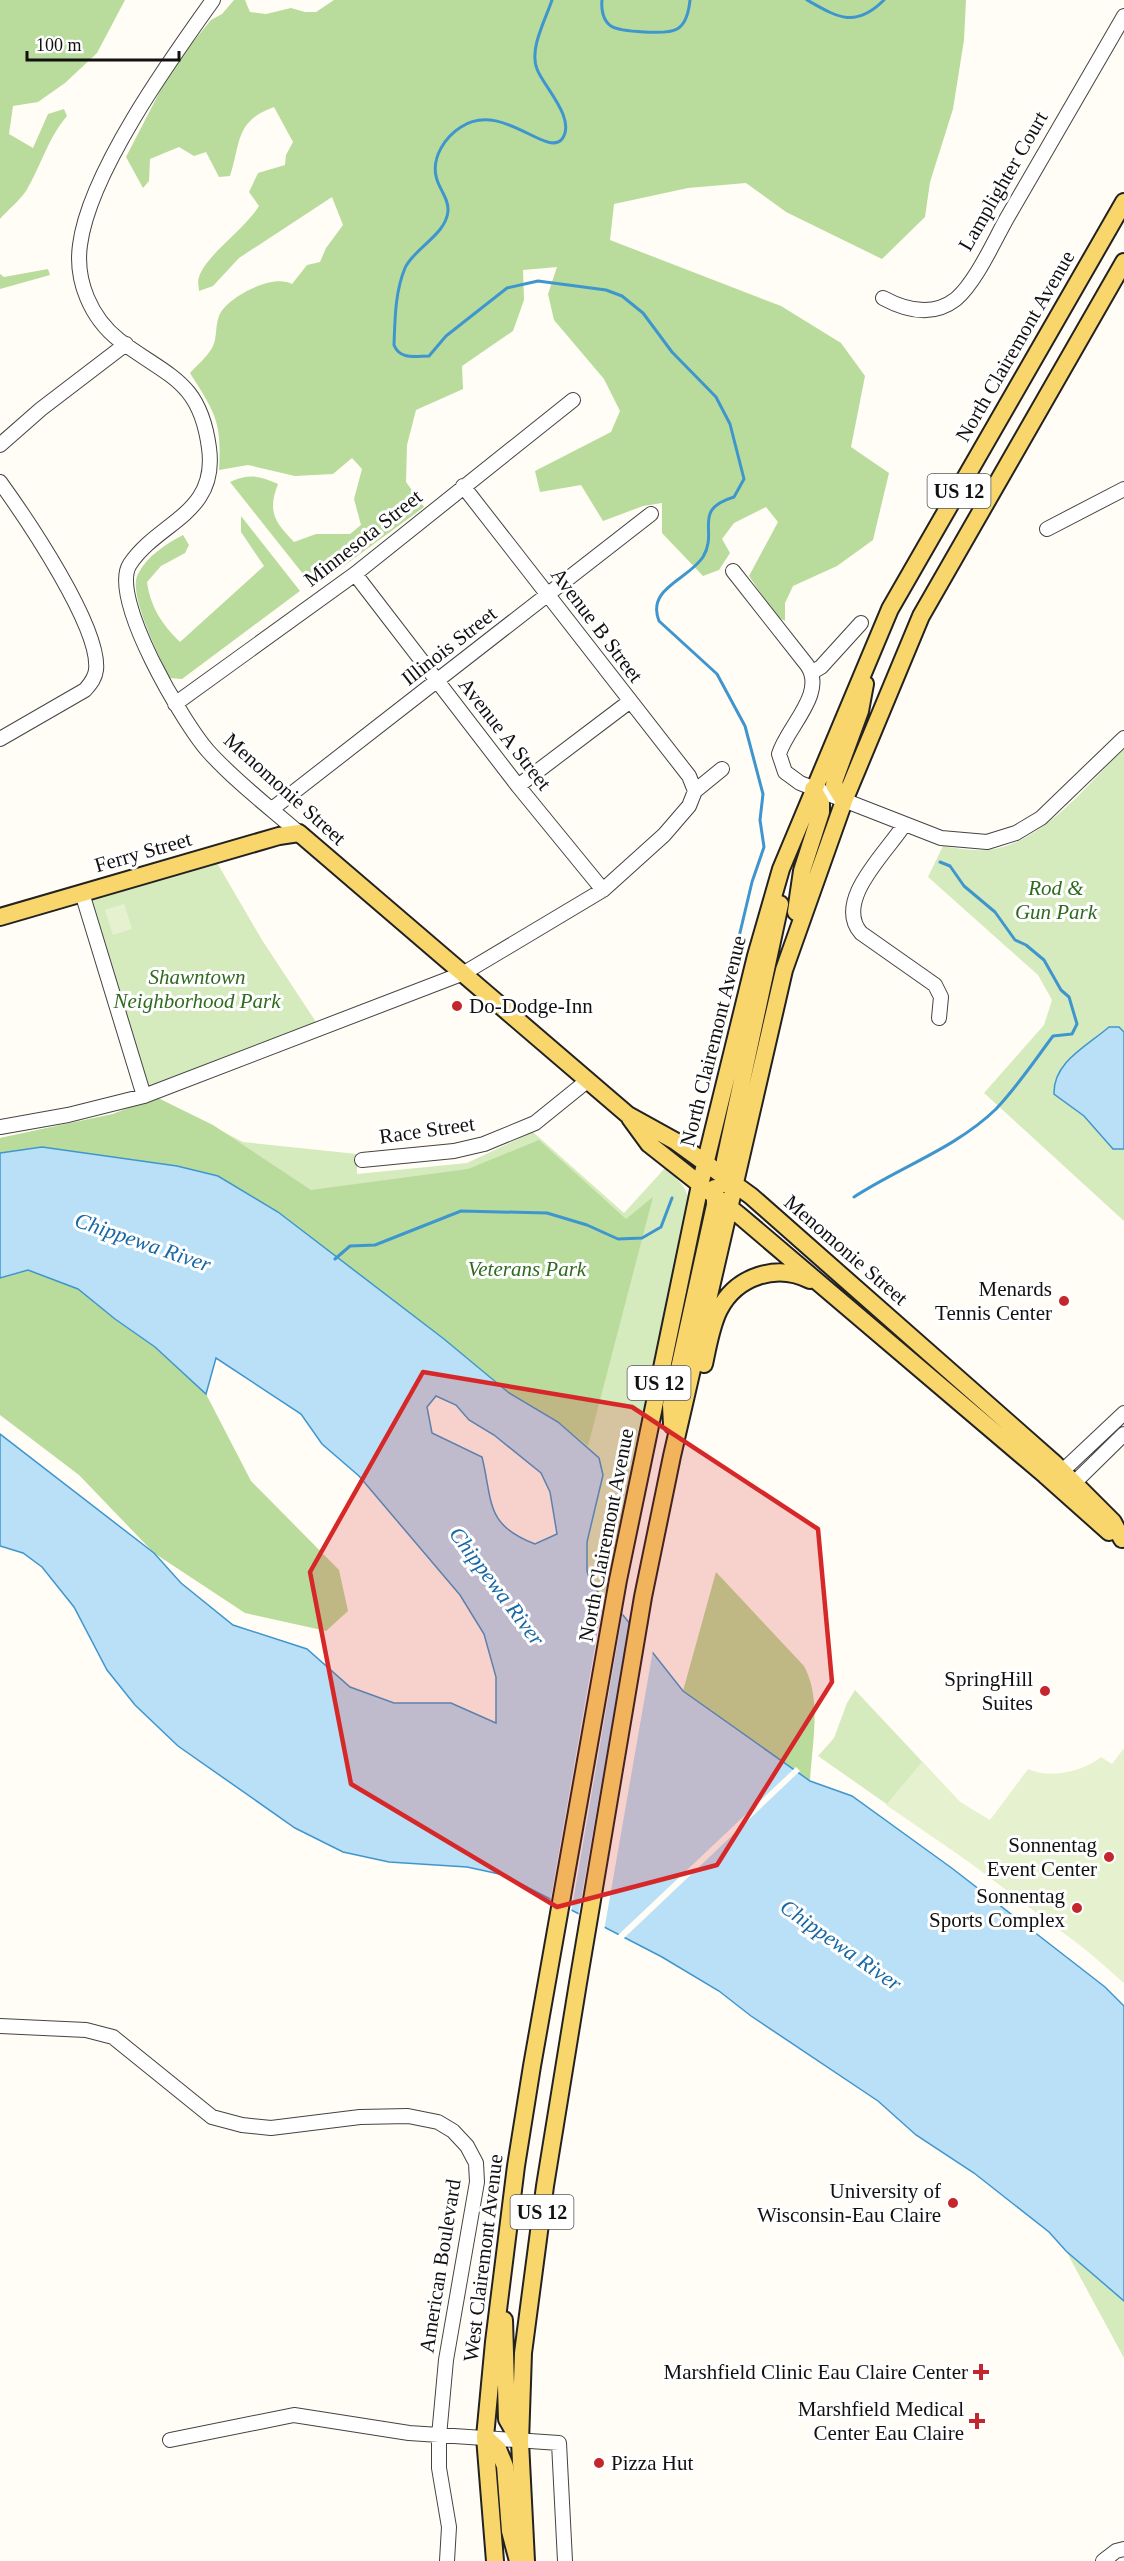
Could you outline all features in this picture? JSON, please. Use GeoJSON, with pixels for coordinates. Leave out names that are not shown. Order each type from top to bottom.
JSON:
{"type":"FeatureCollection","features":[{"type":"Feature","properties":{"kind":"main road","name":"North Clairemont Avenue"},"geometry":{"type":"LineString","coordinates":[[550,1964],[618,1580],[700,1185],[756,956],[785,861],[813,789],[891,609],[1124,202]]}},
{"type":"Feature","properties":{"kind":"main road","name":"US 12"},"geometry":{"type":"LineString","coordinates":[[728,1180],[793,943],[844,801],[921,616],[1124,262]]}},
{"type":"Feature","properties":{"kind":"main road"},"geometry":{"type":"LineString","coordinates":[[844,801],[834,785],[865,694],[866,665]]}},
{"type":"Feature","properties":{"kind":"main road"},"geometry":{"type":"LineString","coordinates":[[793,943],[802,871],[821,812],[821,803],[813,789]]}},
{"type":"Feature","properties":{"kind":"main road","name":"Ferry Street"},"geometry":{"type":"LineString","coordinates":[[0,917],[279,836],[299,833]]}},
{"type":"Feature","properties":{"kind":"main road","name":"Menomonie Street"},"geometry":{"type":"LineString","coordinates":[[299,833],[628,1115],[675,1141],[728,1180],[1063,1482],[1106,1531],[1123,1540]]}},
{"type":"Feature","properties":{"kind":"main road"},"geometry":{"type":"LineString","coordinates":[[722,1201],[728,1180],[734,1118],[779,916],[785,861]]}},
{"type":"Feature","properties":{"kind":"main road","name":"Menomonie Street"},"geometry":{"type":"LineString","coordinates":[[628,1115],[649,1144],[722,1201],[822,1286],[1063,1482]]}},
{"type":"Feature","properties":{"kind":"main road"},"geometry":{"type":"LineString","coordinates":[[706,1163],[722,1201]]}},
{"type":"Feature","properties":{"kind":"main road","name":"US 12"},"geometry":{"type":"LineString","coordinates":[[526,2561],[520,2442],[523,2354],[545,2186],[643,1597],[722,1201]]}},
{"type":"Feature","properties":{"kind":"main road"},"geometry":{"type":"LineString","coordinates":[[657,1532],[681,1463],[712,1331],[724,1301],[747,1280],[765,1274],[789,1273],[822,1286]]}},
{"type":"Feature","properties":{"kind":"main road","name":"West Clairemont Avenue"},"geometry":{"type":"LineString","coordinates":[[495,2561],[485,2437],[516,2166],[550,1964]]}},
{"type":"Feature","properties":{"kind":"main road"},"geometry":{"type":"LineString","coordinates":[[502,2277],[507,2419],[520,2442]]}},
{"type":"Feature","properties":{"kind":"main road"},"geometry":{"type":"LineString","coordinates":[[485,2437],[498,2449],[505,2466],[510,2531],[518,2561]]}},
{"type":"Feature","properties":{"kind":"street","name":"Menomonie Street"},"geometry":{"type":"LineString","coordinates":[[213,0],[177,49],[120,144],[87,216],[80,246],[82,285],[97,316],[126,344],[190,392],[201,410],[209,448],[210,471],[201,496],[183,516],[145,548],[127,570],[126,589],[130,609],[154,665],[175,704],[206,750],[299,833]]}},
{"type":"Feature","properties":{"kind":"street","name":"Lamplighter Court"},"geometry":{"type":"LineString","coordinates":[[883,298],[902,308],[915,311],[934,310],[957,298],[990,248],[1124,16]]}},
{"type":"Feature","properties":{"kind":"street"},"geometry":{"type":"LineString","coordinates":[[0,445],[126,344]]}},
{"type":"Feature","properties":{"kind":"street","name":"Minnesota Street"},"geometry":{"type":"LineString","coordinates":[[175,704],[355,574],[573,400]]}},
{"type":"Feature","properties":{"kind":"street"},"geometry":{"type":"LineString","coordinates":[[0,482],[39,538],[73,600],[90,637],[96,669],[94,678],[85,690],[0,739]]}},
{"type":"Feature","properties":{"kind":"street","name":"Avenue B Street"},"geometry":{"type":"LineString","coordinates":[[464,486],[629,702],[689,776],[695,791]]}},
{"type":"Feature","properties":{"kind":"street"},"geometry":{"type":"LineString","coordinates":[[1047,529],[1124,489]]}},
{"type":"Feature","properties":{"kind":"street","name":"Illinois Street"},"geometry":{"type":"LineString","coordinates":[[272,809],[651,514]]}},
{"type":"Feature","properties":{"kind":"street"},"geometry":{"type":"LineString","coordinates":[[733,571],[811,673],[813,681],[810,695],[779,754],[782,767],[789,777],[813,789],[904,825],[959,841],[987,842],[1010,836],[1041,818],[1124,738]]}},
{"type":"Feature","properties":{"kind":"street","name":"Avenue A Street"},"geometry":{"type":"LineString","coordinates":[[355,574],[518,786],[603,890]]}},
{"type":"Feature","properties":{"kind":"street"},"geometry":{"type":"LineString","coordinates":[[811,673],[821,668],[861,623]]}},
{"type":"Feature","properties":{"kind":"street"},"geometry":{"type":"LineString","coordinates":[[518,786],[629,702]]}},
{"type":"Feature","properties":{"kind":"street"},"geometry":{"type":"LineString","coordinates":[[0,1127],[68,1115],[144,1096],[464,973],[603,890],[678,819],[689,806],[695,791],[722,769]]}},
{"type":"Feature","properties":{"kind":"street"},"geometry":{"type":"LineString","coordinates":[[904,825],[854,898],[853,921],[861,933],[935,985],[941,997],[939,1018]]}},
{"type":"Feature","properties":{"kind":"street"},"geometry":{"type":"LineString","coordinates":[[82,893],[144,1096]]}},
{"type":"Feature","properties":{"kind":"street","name":"Race Street"},"geometry":{"type":"LineString","coordinates":[[362,1160],[454,1151],[484,1144],[535,1123],[587,1081]]}},
{"type":"Feature","properties":{"kind":"street"},"geometry":{"type":"LineString","coordinates":[[1063,1482],[1124,1413]]}},
{"type":"Feature","properties":{"kind":"street"},"geometry":{"type":"LineString","coordinates":[[1063,1482],[1124,1434]]}},
{"type":"Feature","properties":{"kind":"street","name":"American Boulevard"},"geometry":{"type":"LineString","coordinates":[[0,2026],[86,2030],[113,2037],[213,2117],[242,2125],[271,2128],[360,2117],[408,2116],[438,2122],[453,2131],[472,2154],[477,2182],[446,2360],[439,2436],[439,2468],[449,2527],[447,2561]]}},
{"type":"Feature","properties":{"kind":"street"},"geometry":{"type":"LineString","coordinates":[[170,2440],[294,2415],[439,2436],[559,2443],[565,2561]]}},
{"type":"Feature","properties":{"kind":"street"},"geometry":{"type":"LineString","coordinates":[[1103,2561],[1116,2551],[1124,2549]]}},
{"type":"Feature","properties":{"kind":"highlighted area"},"geometry":{"type":"Polygon","coordinates":[[[423,1372],[632,1407],[818,1529],[832,1682],[717,1865],[557,1907],[351,1784],[310,1572],[423,1372]]]}},
{"type":"Feature","properties":{"kind":"green space"},"geometry":{"type":"Polygon","coordinates":[[[0,0],[125,0],[97,53],[65,83],[38,102],[13,106],[9,134],[33,148],[48,114],[64,109],[67,116],[55,133],[26,191],[0,219],[0,0]]]}},
{"type":"Feature","properties":{"kind":"green space"},"geometry":{"type":"Polygon","coordinates":[[[234,0],[245,0],[250,12],[266,14],[291,8],[316,12],[334,0],[966,0],[964,40],[953,109],[930,182],[925,217],[882,259],[786,212],[746,183],[688,188],[614,204],[610,240],[781,306],[841,343],[865,376],[851,447],[889,473],[873,540],[837,566],[793,586],[785,603],[785,621],[776,616],[749,576],[778,522],[766,507],[734,523],[722,539],[730,553],[719,570],[703,576],[662,533],[662,503],[643,506],[603,521],[581,485],[540,492],[535,471],[611,432],[620,411],[604,379],[554,320],[548,294],[557,267],[523,270],[524,300],[513,331],[462,366],[463,389],[416,410],[407,445],[406,482],[424,507],[322,582],[311,584],[230,482],[254,477],[278,484],[273,509],[278,522],[294,542],[316,534],[350,534],[361,525],[354,499],[362,469],[352,458],[333,474],[295,476],[248,465],[219,470],[218,428],[206,398],[190,373],[212,348],[218,318],[230,302],[246,291],[266,283],[276,281],[292,284],[307,265],[320,262],[326,248],[343,225],[332,197],[239,258],[213,286],[199,291],[198,279],[209,260],[245,224],[259,206],[249,192],[258,173],[285,165],[286,155],[293,142],[274,107],[252,119],[246,126],[238,143],[230,176],[219,177],[206,152],[194,156],[179,147],[150,159],[149,181],[143,188],[126,157],[173,66],[211,20],[222,14],[234,0]]]}},
{"type":"Feature","properties":{"kind":"green space"},"geometry":{"type":"Polygon","coordinates":[[[48,269],[50,275],[0,289],[0,274],[4,277],[48,269]]]}},
{"type":"Feature","properties":{"kind":"green space"},"geometry":{"type":"Polygon","coordinates":[[[241,516],[300,591],[182,679],[169,678],[141,610],[137,596],[138,574],[152,556],[183,535],[189,545],[185,553],[161,566],[147,582],[158,615],[180,642],[264,566],[241,532],[241,516]]]}},
{"type":"Feature","properties":{"kind":"green space","name":"Rod & Gun Park"},"geometry":{"type":"Polygon","coordinates":[[[1124,748],[1124,1032],[1119,1027],[1109,1027],[1082,1048],[1059,1073],[1054,1094],[1084,1116],[1106,1140],[1124,1149],[1124,1221],[984,1093],[1044,1025],[1052,1000],[1038,975],[928,877],[943,846],[979,850],[1004,847],[1043,826],[1078,796],[1124,748]]]}},
{"type":"Feature","properties":{"kind":"green space","name":"Shawntown Neighborhood Park"},"geometry":{"type":"Polygon","coordinates":[[[216,861],[262,940],[320,1028],[144,1096],[82,893],[216,861]]]}},
{"type":"Feature","properties":{"kind":"green space"},"geometry":{"type":"Polygon","coordinates":[[[124,904],[132,929],[113,935],[105,910],[124,904]]]}},
{"type":"Feature","properties":{"kind":"green space","name":"Veterans Park"},"geometry":{"type":"Polygon","coordinates":[[[156,1097],[243,1142],[357,1154],[357,1174],[467,1163],[533,1132],[624,1213],[665,1168],[678,1181],[685,1189],[688,1207],[604,1599],[592,1585],[587,1571],[587,1542],[603,1475],[599,1458],[559,1422],[509,1393],[346,1263],[177,1166],[122,1160],[0,1138],[113,1114],[156,1097]]]}},
{"type":"Feature","properties":{"kind":"green space","name":"Veterans Park"},"geometry":{"type":"Polygon","coordinates":[[[156,1097],[213,1125],[311,1190],[468,1169],[539,1140],[626,1219],[653,1197],[588,1446],[558,1422],[509,1393],[444,1339],[320,1246],[177,1166],[42,1147],[0,1153],[0,1138],[113,1114],[156,1097]]]}},
{"type":"Feature","properties":{"kind":"green space"},"geometry":{"type":"Polygon","coordinates":[[[28,1270],[78,1289],[155,1347],[206,1394],[251,1481],[339,1570],[348,1611],[326,1631],[245,1613],[154,1553],[79,1475],[0,1415],[0,1278],[28,1270]]]}},
{"type":"Feature","properties":{"kind":"green space"},"geometry":{"type":"Polygon","coordinates":[[[716,1572],[804,1666],[810,1679],[814,1707],[814,1737],[810,1781],[683,1691],[716,1572]]]}},
{"type":"Feature","properties":{"kind":"green space"},"geometry":{"type":"Polygon","coordinates":[[[855,1690],[960,1802],[990,1821],[1124,1983],[1092,1954],[968,1861],[818,1756],[834,1738],[847,1703],[855,1690]]]}},
{"type":"Feature","properties":{"kind":"green space","name":"Sonnentag Sports Complex"},"geometry":{"type":"Polygon","coordinates":[[[1124,1748],[1124,1983],[1038,1912],[886,1805],[922,1762],[960,1802],[990,1820],[1028,1769],[1056,1774],[1085,1767],[1101,1757],[1112,1764],[1124,1748]]]}},
{"type":"Feature","properties":{"kind":"green space"},"geometry":{"type":"Polygon","coordinates":[[[1066,2251],[1124,2301],[1124,2358],[1066,2251]]]}},
{"type":"Feature","properties":{"kind":"water"},"geometry":{"type":"Polygon","coordinates":[[[1109,1027],[1119,1027],[1124,1032],[1124,1149],[1113,1149],[1084,1116],[1054,1094],[1055,1083],[1065,1064],[1109,1027]]]}},
{"type":"Feature","properties":{"kind":"water","name":"Chippewa River"},"geometry":{"type":"Polygon","coordinates":[[[42,1147],[177,1166],[218,1176],[278,1212],[444,1339],[509,1393],[558,1422],[599,1458],[603,1475],[587,1542],[587,1571],[592,1585],[623,1615],[683,1691],[810,1781],[852,1796],[953,1869],[1105,1987],[1124,2006],[1124,2301],[1066,2251],[1049,2232],[974,2173],[916,2135],[878,2101],[751,2016],[719,1991],[662,1957],[504,1875],[467,1867],[389,1862],[343,1852],[295,1828],[178,1746],[135,1705],[107,1670],[74,1607],[42,1567],[23,1553],[0,1546],[0,1434],[154,1553],[181,1583],[233,1625],[307,1649],[350,1687],[394,1703],[451,1703],[496,1723],[496,1677],[484,1634],[460,1595],[359,1476],[322,1444],[301,1414],[216,1358],[206,1394],[155,1347],[78,1289],[28,1270],[0,1278],[0,1153],[42,1147]],[[436,1396],[427,1407],[432,1433],[482,1457],[490,1499],[499,1520],[519,1537],[535,1544],[557,1534],[550,1492],[541,1473],[494,1435],[469,1420],[456,1405],[436,1396]]]}},
{"type":"Feature","properties":{"kind":"pier"},"geometry":{"type":"Polygon","coordinates":[[[604,1595],[623,1611],[571,1913],[550,1903],[604,1595]]]}},
{"type":"Feature","properties":{"kind":"pier"},"geometry":{"type":"Polygon","coordinates":[[[630,1620],[653,1650],[604,1931],[578,1917],[630,1620]]]}},
{"type":"Feature","properties":{"kind":"pier"},"geometry":{"type":"Polygon","coordinates":[[[796,1767],[800,1771],[622,1940],[616,1937],[796,1767]]]}},
{"type":"Feature","properties":{"kind":"waterway"},"geometry":{"type":"LineString","coordinates":[[552,0],[536,44],[535,61],[540,76],[562,113],[565,122],[562,139],[555,143],[546,141],[492,120],[476,121],[461,127],[445,142],[438,155],[435,169],[448,206],[446,220],[405,268],[397,296],[394,345],[404,355],[429,356],[446,336],[507,288],[538,281],[606,290],[622,296],[643,313],[672,352],[716,397],[730,424],[744,479],[734,497],[713,508],[708,522],[709,538],[703,557],[663,592],[658,600],[657,610],[659,621],[717,674],[745,726],[763,794],[760,820],[764,847],[752,882],[738,941]]}},
{"type":"Feature","properties":{"kind":"waterway"},"geometry":{"type":"LineString","coordinates":[[602,0],[603,14],[611,26],[624,30],[655,32],[672,31],[680,27],[689,8],[690,0]]}},
{"type":"Feature","properties":{"kind":"waterway"},"geometry":{"type":"LineString","coordinates":[[807,0],[846,17],[864,15],[884,0]]}},
{"type":"Feature","properties":{"kind":"waterway"},"geometry":{"type":"LineString","coordinates":[[854,1197],[946,1146],[980,1123],[1011,1092],[1053,1036],[1072,1034],[1077,1024],[1069,997],[1061,990],[1044,960],[1026,945],[1015,940],[995,912],[964,886],[950,866],[940,862]]}},
{"type":"Feature","properties":{"kind":"waterway"},"geometry":{"type":"LineString","coordinates":[[335,1259],[350,1246],[375,1245],[461,1211],[547,1213],[587,1225],[618,1239],[642,1238],[661,1227],[672,1198]]}},
{"type":"Feature","properties":{"kind":"place","name":"Do-Dodge-Inn"},"geometry":{"type":"Point","coordinates":[457,1006]}},
{"type":"Feature","properties":{"kind":"place","name":"Menards Tennis Center"},"geometry":{"type":"Point","coordinates":[1064,1301]}},
{"type":"Feature","properties":{"kind":"place","name":"SpringHill Suites"},"geometry":{"type":"Point","coordinates":[1045,1691]}},
{"type":"Feature","properties":{"kind":"place","name":"Sonnentag Event Center"},"geometry":{"type":"Point","coordinates":[1109,1857]}},
{"type":"Feature","properties":{"kind":"place","name":"Sonnentag Sports Complex"},"geometry":{"type":"Point","coordinates":[1077,1908]}},
{"type":"Feature","properties":{"kind":"place","name":"University of Wisconsin-Eau Claire"},"geometry":{"type":"Point","coordinates":[953,2203]}},
{"type":"Feature","properties":{"kind":"place","name":"Marshfield Clinic Eau Claire Center"},"geometry":{"type":"Point","coordinates":[981,2372]}},
{"type":"Feature","properties":{"kind":"place","name":"Marshfield Medical Center Eau Claire"},"geometry":{"type":"Point","coordinates":[977,2421]}},
{"type":"Feature","properties":{"kind":"place","name":"Pizza Hut"},"geometry":{"type":"Point","coordinates":[599,2463]}}]}
